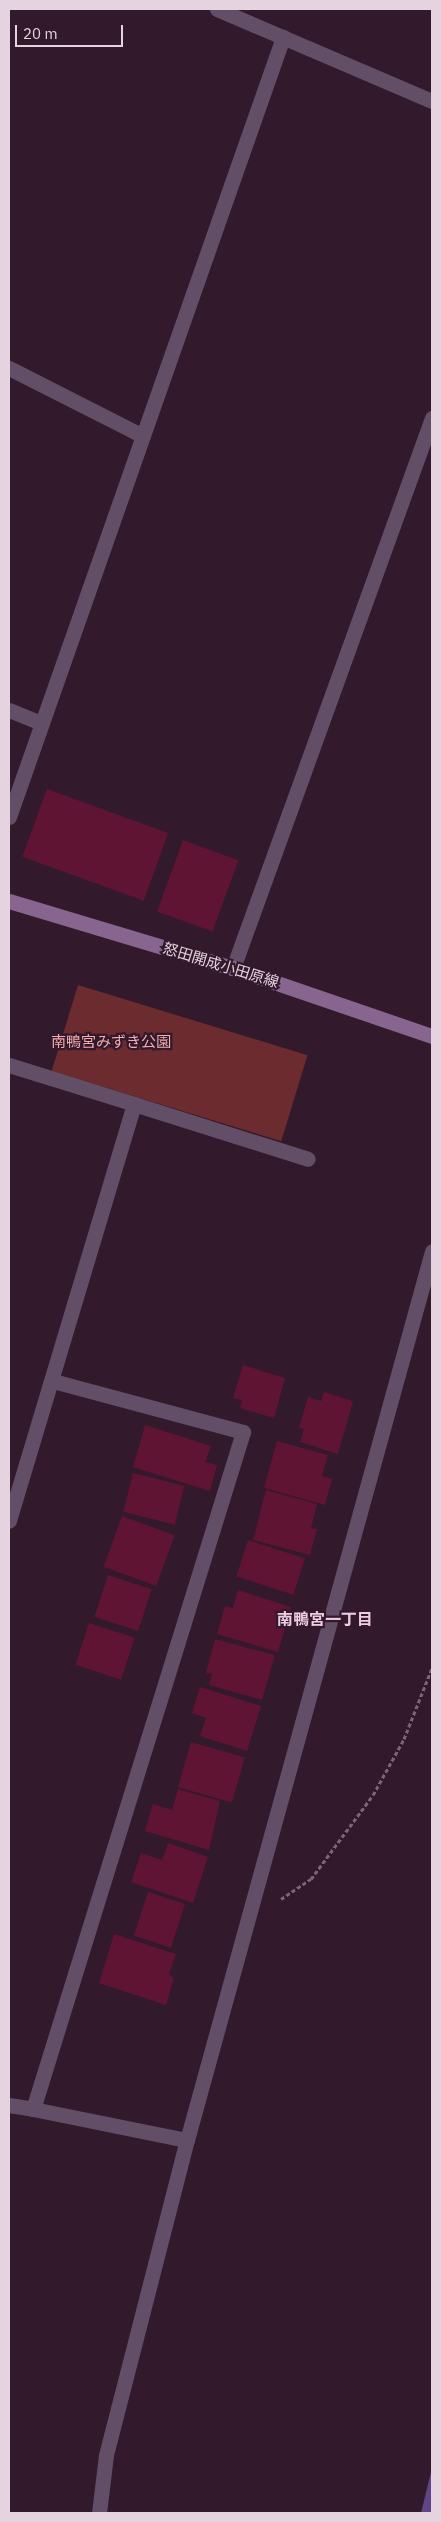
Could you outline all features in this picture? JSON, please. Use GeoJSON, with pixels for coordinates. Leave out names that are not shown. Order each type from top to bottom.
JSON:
{"type":"FeatureCollection","features":[{"type":"Feature","properties":{"kind":"main road","name":"怒田開成小田原線"},"geometry":{"type":"LineString","coordinates":[[9,901],[233,968],[432,1036]]}},
{"type":"Feature","properties":{"kind":"street"},"geometry":{"type":"LineString","coordinates":[[217,9],[432,102]]}},
{"type":"Feature","properties":{"kind":"street"},"geometry":{"type":"LineString","coordinates":[[9,818],[283,37]]}},
{"type":"Feature","properties":{"kind":"street"},"geometry":{"type":"LineString","coordinates":[[9,368],[143,436]]}},
{"type":"Feature","properties":{"kind":"street"},"geometry":{"type":"LineString","coordinates":[[233,968],[432,418]]}},
{"type":"Feature","properties":{"kind":"street"},"geometry":{"type":"LineString","coordinates":[[9,710],[42,724]]}},
{"type":"Feature","properties":{"kind":"street"},"geometry":{"type":"LineString","coordinates":[[9,1064],[308,1159]]}},
{"type":"Feature","properties":{"kind":"street"},"geometry":{"type":"LineString","coordinates":[[9,1520],[53,1380],[134,1104]]}},
{"type":"Feature","properties":{"kind":"street"},"geometry":{"type":"LineString","coordinates":[[99,2513],[106,2456],[187,2140],[250,1920],[432,1251]]}},
{"type":"Feature","properties":{"kind":"street"},"geometry":{"type":"LineString","coordinates":[[33,2109],[243,1432],[53,1380]]}},
{"type":"Feature","properties":{"kind":"street"},"geometry":{"type":"LineString","coordinates":[[9,2105],[187,2140]]}},
{"type":"Feature","properties":{"kind":"path"},"geometry":{"type":"LineString","coordinates":[[250,1920],[311,1879],[373,1796],[404,1739],[432,1668]]}},
{"type":"Feature","properties":{"kind":"green space","name":"南鴨宮みずき公園"},"geometry":{"type":"Polygon","coordinates":[[[78,985],[308,1055],[281,1141],[52,1071],[78,985]]]}},
{"type":"Feature","properties":{"kind":"shaded area"},"geometry":{"type":"Polygon","coordinates":[[[432,2468],[432,2513],[421,2513],[432,2468]]]}},
{"type":"Feature","properties":{"kind":"building"},"geometry":{"type":"Polygon","coordinates":[[[47,789],[168,833],[144,901],[22,857],[47,789]]]}},
{"type":"Feature","properties":{"kind":"building"},"geometry":{"type":"Polygon","coordinates":[[[183,840],[238,860],[212,932],[157,911],[183,840]]]}},
{"type":"Feature","properties":{"kind":"building"},"geometry":{"type":"Polygon","coordinates":[[[243,1365],[285,1378],[274,1418],[240,1408],[242,1400],[233,1398],[243,1365]]]}},
{"type":"Feature","properties":{"kind":"building"},"geometry":{"type":"Polygon","coordinates":[[[324,1392],[353,1401],[338,1454],[300,1442],[304,1429],[299,1428],[308,1397],[321,1401],[324,1392]]]}},
{"type":"Feature","properties":{"kind":"building"},"geometry":{"type":"Polygon","coordinates":[[[145,1425],[211,1446],[205,1462],[217,1465],[210,1491],[133,1467],[145,1425]]]}},
{"type":"Feature","properties":{"kind":"building"},"geometry":{"type":"Polygon","coordinates":[[[277,1441],[328,1455],[322,1476],[332,1479],[325,1505],[264,1488],[277,1441]]]}},
{"type":"Feature","properties":{"kind":"building"},"geometry":{"type":"Polygon","coordinates":[[[133,1473],[184,1486],[175,1525],[123,1512],[133,1473]]]}},
{"type":"Feature","properties":{"kind":"building"},"geometry":{"type":"Polygon","coordinates":[[[266,1490],[317,1504],[311,1528],[317,1529],[310,1555],[253,1540],[266,1490]]]}},
{"type":"Feature","properties":{"kind":"building"},"geometry":{"type":"Polygon","coordinates":[[[122,1516],[175,1535],[156,1586],[104,1567],[122,1516]]]}},
{"type":"Feature","properties":{"kind":"building"},"geometry":{"type":"Polygon","coordinates":[[[248,1540],[305,1559],[293,1595],[236,1576],[248,1540]]]}},
{"type":"Feature","properties":{"kind":"building"},"geometry":{"type":"Polygon","coordinates":[[[108,1575],[152,1589],[138,1631],[94,1617],[108,1575]]]}},
{"type":"Feature","properties":{"kind":"building"},"geometry":{"type":"Polygon","coordinates":[[[238,1590],[291,1607],[278,1652],[217,1634],[225,1606],[233,1608],[238,1590]]]}},
{"type":"Feature","properties":{"kind":"building"},"geometry":{"type":"Polygon","coordinates":[[[89,1623],[135,1638],[121,1680],[75,1665],[89,1623]]]}},
{"type":"Feature","properties":{"kind":"building"},"geometry":{"type":"Polygon","coordinates":[[[215,1639],[275,1655],[262,1700],[209,1685],[212,1674],[206,1673],[215,1639]]]}},
{"type":"Feature","properties":{"kind":"building"},"geometry":{"type":"Polygon","coordinates":[[[200,1687],[261,1706],[247,1751],[200,1736],[206,1718],[192,1713],[200,1687]]]}},
{"type":"Feature","properties":{"kind":"building"},"geometry":{"type":"Polygon","coordinates":[[[191,1742],[245,1757],[232,1803],[178,1787],[191,1742]]]}},
{"type":"Feature","properties":{"kind":"building"},"geometry":{"type":"Polygon","coordinates":[[[178,1789],[220,1801],[209,1850],[145,1831],[153,1804],[172,1810],[178,1789]]]}},
{"type":"Feature","properties":{"kind":"building"},"geometry":{"type":"Polygon","coordinates":[[[168,1843],[208,1857],[193,1903],[131,1882],[141,1853],[162,1860],[168,1843]]]}},
{"type":"Feature","properties":{"kind":"building"},"geometry":{"type":"Polygon","coordinates":[[[148,1892],[185,1904],[171,1948],[134,1936],[148,1892]]]}},
{"type":"Feature","properties":{"kind":"building"},"geometry":{"type":"Polygon","coordinates":[[[114,1934],[176,1954],[169,1974],[174,1978],[166,2005],[99,1983],[114,1934]]]}},
{"type":"Feature","properties":{"kind":"district","name":"南鴨宮一丁目"},"geometry":{"type":"Point","coordinates":[325,1619]}}]}
